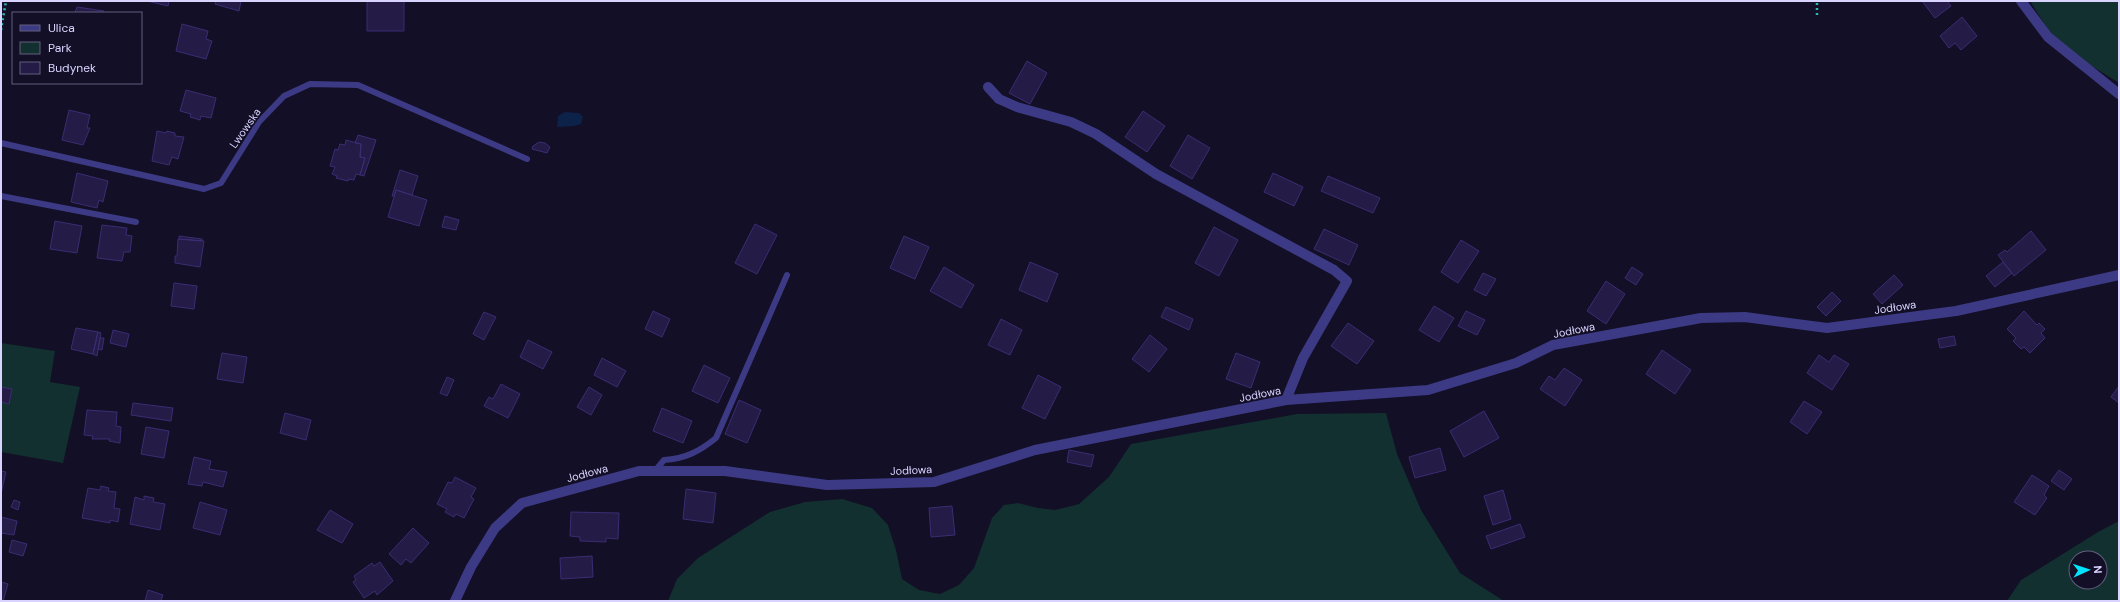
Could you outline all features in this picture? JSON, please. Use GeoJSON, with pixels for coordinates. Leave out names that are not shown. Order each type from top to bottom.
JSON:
{"type":"FeatureCollection","features":[{"type":"Feature","properties":{"kind":"street"},"geometry":{"type":"LineString","coordinates":[[2021,1],[2048,37],[2119,94]]}},
{"type":"Feature","properties":{"kind":"street"},"geometry":{"type":"LineString","coordinates":[[988,87],[999,99],[1017,107],[1071,122],[1096,134],[1156,174],[1334,270],[1346,281],[1303,358],[1286,400]]}},
{"type":"Feature","properties":{"kind":"street","name":"Jodłowa"},"geometry":{"type":"LineString","coordinates":[[456,601],[471,567],[496,528],[522,502],[639,471],[725,471],[827,485],[934,482],[1035,450],[1286,400],[1428,390],[1516,363],[1553,345],[1701,318],[1744,318],[1828,328],[1956,311],[2119,275]]}},
{"type":"Feature","properties":{"kind":"lane","name":"Lwowska"},"geometry":{"type":"LineString","coordinates":[[1,143],[204,189],[221,183],[259,122],[284,96],[310,84],[350,85],[358,86],[417,110],[470,135],[527,159]]}},
{"type":"Feature","properties":{"kind":"lane"},"geometry":{"type":"LineString","coordinates":[[1,196],[136,222]]}},
{"type":"Feature","properties":{"kind":"lane"},"geometry":{"type":"LineString","coordinates":[[655,471],[664,460],[679,459],[701,450],[716,438],[787,275]]}},
{"type":"Feature","properties":{"kind":"path"},"geometry":{"type":"LineString","coordinates":[[1,30],[6,1]]}},
{"type":"Feature","properties":{"kind":"path"},"geometry":{"type":"LineString","coordinates":[[1817,1],[1817,15]]}},
{"type":"Feature","properties":{"kind":"green space"},"geometry":{"type":"Polygon","coordinates":[[[2030,1],[2119,1],[2119,83],[2058,45],[2030,1]]]}},
{"type":"Feature","properties":{"kind":"green space"},"geometry":{"type":"Polygon","coordinates":[[[1,343],[55,351],[50,382],[80,387],[63,463],[1,452],[1,343]]]}},
{"type":"Feature","properties":{"kind":"green space"},"geometry":{"type":"Polygon","coordinates":[[[1386,413],[1397,454],[1421,510],[1460,573],[1504,601],[668,601],[677,579],[698,558],[770,512],[805,502],[842,499],[872,508],[888,525],[896,550],[902,579],[919,590],[940,594],[959,585],[974,568],[992,518],[1004,505],[1018,503],[1055,510],[1079,504],[1109,477],[1131,444],[1297,414],[1386,413]]]}},
{"type":"Feature","properties":{"kind":"green space"},"geometry":{"type":"Polygon","coordinates":[[[2119,521],[2119,601],[2007,601],[2021,580],[2068,551],[2068,590],[2108,590],[2108,550],[2069,550],[2119,521]]]}},
{"type":"Feature","properties":{"kind":"water"},"geometry":{"type":"Polygon","coordinates":[[[565,112],[579,113],[583,117],[581,124],[557,127],[558,116],[565,112]]]}},
{"type":"Feature","properties":{"kind":"building"},"geometry":{"type":"Polygon","coordinates":[[[147,1],[169,1],[168,6],[147,1]]]}},
{"type":"Feature","properties":{"kind":"building"},"geometry":{"type":"Polygon","coordinates":[[[216,1],[241,1],[239,11],[215,4],[216,1]]]}},
{"type":"Feature","properties":{"kind":"building"},"geometry":{"type":"Polygon","coordinates":[[[367,1],[404,1],[404,31],[367,31],[367,1]]]}},
{"type":"Feature","properties":{"kind":"building"},"geometry":{"type":"Polygon","coordinates":[[[1922,1],[1947,1],[1951,6],[1935,18],[1922,1]]]}},
{"type":"Feature","properties":{"kind":"building"},"geometry":{"type":"Polygon","coordinates":[[[77,7],[104,11],[104,12],[75,12],[77,7]]]}},
{"type":"Feature","properties":{"kind":"building"},"geometry":{"type":"Polygon","coordinates":[[[1962,17],[1977,36],[1961,50],[1955,43],[1949,48],[1940,36],[1962,17]]]}},
{"type":"Feature","properties":{"kind":"building"},"geometry":{"type":"Polygon","coordinates":[[[182,24],[208,31],[206,39],[212,41],[206,59],[176,51],[182,24]]]}},
{"type":"Feature","properties":{"kind":"building"},"geometry":{"type":"Polygon","coordinates":[[[1027,61],[1047,73],[1030,104],[1009,93],[1027,61]]]}},
{"type":"Feature","properties":{"kind":"building"},"geometry":{"type":"Polygon","coordinates":[[[186,90],[216,98],[211,118],[201,116],[200,120],[190,117],[191,114],[180,111],[186,90]]]}},
{"type":"Feature","properties":{"kind":"building"},"geometry":{"type":"Polygon","coordinates":[[[69,110],[90,115],[87,128],[90,128],[83,145],[62,140],[69,110]]]}},
{"type":"Feature","properties":{"kind":"building"},"geometry":{"type":"Polygon","coordinates":[[[1143,111],[1165,126],[1147,152],[1125,137],[1143,111]]]}},
{"type":"Feature","properties":{"kind":"building"},"geometry":{"type":"Polygon","coordinates":[[[157,131],[166,133],[167,131],[175,133],[175,136],[184,137],[178,159],[172,157],[169,165],[152,161],[157,131]]]}},
{"type":"Feature","properties":{"kind":"building"},"geometry":{"type":"Polygon","coordinates":[[[358,135],[376,140],[364,176],[360,175],[365,158],[360,157],[361,144],[355,143],[358,135]]]}},
{"type":"Feature","properties":{"kind":"building"},"geometry":{"type":"Polygon","coordinates":[[[1188,135],[1210,148],[1192,179],[1170,166],[1188,135]]]}},
{"type":"Feature","properties":{"kind":"building"},"geometry":{"type":"Polygon","coordinates":[[[346,140],[361,144],[360,157],[365,158],[360,175],[356,174],[354,180],[349,179],[348,181],[336,178],[337,176],[332,174],[335,167],[330,166],[335,149],[338,150],[340,144],[345,145],[346,140]]]}},
{"type":"Feature","properties":{"kind":"building"},"geometry":{"type":"Polygon","coordinates":[[[539,142],[545,143],[550,147],[547,153],[532,149],[533,146],[539,142]]]}},
{"type":"Feature","properties":{"kind":"building"},"geometry":{"type":"Polygon","coordinates":[[[400,170],[418,176],[412,195],[396,190],[394,196],[392,196],[400,170]]]}},
{"type":"Feature","properties":{"kind":"building"},"geometry":{"type":"Polygon","coordinates":[[[77,173],[108,181],[103,202],[99,200],[97,208],[71,202],[77,173]]]}},
{"type":"Feature","properties":{"kind":"building"},"geometry":{"type":"Polygon","coordinates":[[[1273,173],[1303,187],[1294,206],[1264,192],[1273,173]]]}},
{"type":"Feature","properties":{"kind":"building"},"geometry":{"type":"Polygon","coordinates":[[[1328,176],[1380,198],[1373,213],[1321,191],[1328,176]]]}},
{"type":"Feature","properties":{"kind":"building"},"geometry":{"type":"Polygon","coordinates":[[[396,190],[427,200],[419,226],[388,217],[396,190]]]}},
{"type":"Feature","properties":{"kind":"building"},"geometry":{"type":"Polygon","coordinates":[[[445,216],[459,220],[456,230],[442,227],[445,216]]]}},
{"type":"Feature","properties":{"kind":"building"},"geometry":{"type":"Polygon","coordinates":[[[55,221],[82,226],[77,253],[50,249],[55,221]]]}},
{"type":"Feature","properties":{"kind":"building"},"geometry":{"type":"Polygon","coordinates":[[[755,224],[777,235],[757,274],[735,263],[755,224]]]}},
{"type":"Feature","properties":{"kind":"building"},"geometry":{"type":"Polygon","coordinates":[[[102,225],[127,228],[126,235],[132,236],[130,252],[124,252],[122,261],[97,258],[102,225]]]}},
{"type":"Feature","properties":{"kind":"building"},"geometry":{"type":"Polygon","coordinates":[[[1214,227],[1238,240],[1219,276],[1195,263],[1214,227]]]}},
{"type":"Feature","properties":{"kind":"building"},"geometry":{"type":"Polygon","coordinates":[[[1324,229],[1358,245],[1349,265],[1314,249],[1324,229]]]}},
{"type":"Feature","properties":{"kind":"building"},"geometry":{"type":"Polygon","coordinates":[[[2031,231],[2046,250],[2014,276],[1998,255],[2005,250],[2007,252],[2031,231]]]}},
{"type":"Feature","properties":{"kind":"building"},"geometry":{"type":"Polygon","coordinates":[[[179,236],[202,239],[202,241],[179,239],[179,236]]]}},
{"type":"Feature","properties":{"kind":"building"},"geometry":{"type":"Polygon","coordinates":[[[904,236],[929,247],[915,279],[890,268],[904,236]]]}},
{"type":"Feature","properties":{"kind":"building"},"geometry":{"type":"Polygon","coordinates":[[[178,239],[204,241],[200,267],[175,263],[178,239]]]}},
{"type":"Feature","properties":{"kind":"building"},"geometry":{"type":"Polygon","coordinates":[[[1461,240],[1479,251],[1458,283],[1441,272],[1461,240]]]}},
{"type":"Feature","properties":{"kind":"building"},"geometry":{"type":"Polygon","coordinates":[[[1030,262],[1058,274],[1047,302],[1019,290],[1030,262]]]}},
{"type":"Feature","properties":{"kind":"building"},"geometry":{"type":"Polygon","coordinates":[[[2003,262],[2012,273],[1995,287],[1986,276],[2003,262]]]}},
{"type":"Feature","properties":{"kind":"building"},"geometry":{"type":"Polygon","coordinates":[[[944,267],[974,285],[961,308],[930,291],[944,267]]]}},
{"type":"Feature","properties":{"kind":"building"},"geometry":{"type":"Polygon","coordinates":[[[1632,267],[1643,274],[1636,285],[1625,278],[1632,267]]]}},
{"type":"Feature","properties":{"kind":"building"},"geometry":{"type":"Polygon","coordinates":[[[1483,273],[1496,279],[1486,296],[1474,290],[1483,273]]]}},
{"type":"Feature","properties":{"kind":"building"},"geometry":{"type":"Polygon","coordinates":[[[1894,275],[1903,285],[1882,304],[1873,294],[1894,275]]]}},
{"type":"Feature","properties":{"kind":"building"},"geometry":{"type":"Polygon","coordinates":[[[1606,281],[1625,294],[1606,324],[1587,311],[1606,281]]]}},
{"type":"Feature","properties":{"kind":"building"},"geometry":{"type":"Polygon","coordinates":[[[174,283],[197,286],[194,309],[171,306],[174,283]]]}},
{"type":"Feature","properties":{"kind":"building"},"geometry":{"type":"Polygon","coordinates":[[[1832,292],[1841,301],[1826,316],[1817,307],[1832,292]]]}},
{"type":"Feature","properties":{"kind":"building"},"geometry":{"type":"Polygon","coordinates":[[[1434,306],[1454,318],[1439,342],[1419,330],[1434,306]]]}},
{"type":"Feature","properties":{"kind":"building"},"geometry":{"type":"Polygon","coordinates":[[[1166,307],[1193,319],[1189,330],[1161,317],[1166,307]]]}},
{"type":"Feature","properties":{"kind":"building"},"geometry":{"type":"Polygon","coordinates":[[[653,311],[670,319],[662,337],[645,329],[653,311]]]}},
{"type":"Feature","properties":{"kind":"building"},"geometry":{"type":"Polygon","coordinates":[[[1466,311],[1485,320],[1477,335],[1458,326],[1466,311]]]}},
{"type":"Feature","properties":{"kind":"building"},"geometry":{"type":"Polygon","coordinates":[[[2024,311],[2037,325],[2039,323],[2045,329],[2041,333],[2045,338],[2030,353],[2024,347],[2021,349],[2013,341],[2016,338],[2007,329],[2024,311]]]}},
{"type":"Feature","properties":{"kind":"building"},"geometry":{"type":"Polygon","coordinates":[[[484,312],[496,317],[484,340],[473,334],[484,312]]]}},
{"type":"Feature","properties":{"kind":"building"},"geometry":{"type":"Polygon","coordinates":[[[1001,319],[1022,330],[1010,355],[988,345],[1001,319]]]}},
{"type":"Feature","properties":{"kind":"building"},"geometry":{"type":"Polygon","coordinates":[[[1348,323],[1374,341],[1357,364],[1331,346],[1348,323]]]}},
{"type":"Feature","properties":{"kind":"building"},"geometry":{"type":"Polygon","coordinates":[[[76,328],[98,332],[93,354],[71,349],[76,328]]]}},
{"type":"Feature","properties":{"kind":"building"},"geometry":{"type":"Polygon","coordinates":[[[113,330],[129,334],[126,347],[110,343],[113,330]]]}},
{"type":"Feature","properties":{"kind":"building"},"geometry":{"type":"Polygon","coordinates":[[[98,332],[101,333],[97,356],[93,354],[98,332]]]}},
{"type":"Feature","properties":{"kind":"building"},"geometry":{"type":"Polygon","coordinates":[[[1150,335],[1167,349],[1149,372],[1132,359],[1150,335]]]}},
{"type":"Feature","properties":{"kind":"building"},"geometry":{"type":"Polygon","coordinates":[[[1954,336],[1956,345],[1940,348],[1938,339],[1954,336]]]}},
{"type":"Feature","properties":{"kind":"building"},"geometry":{"type":"Polygon","coordinates":[[[100,338],[104,338],[102,350],[98,349],[100,338]]]}},
{"type":"Feature","properties":{"kind":"building"},"geometry":{"type":"Polygon","coordinates":[[[528,340],[552,352],[543,369],[520,357],[528,340]]]}},
{"type":"Feature","properties":{"kind":"building"},"geometry":{"type":"Polygon","coordinates":[[[1662,350],[1691,370],[1675,394],[1646,374],[1662,350]]]}},
{"type":"Feature","properties":{"kind":"building"},"geometry":{"type":"Polygon","coordinates":[[[222,353],[247,357],[243,383],[217,379],[222,353]]]}},
{"type":"Feature","properties":{"kind":"building"},"geometry":{"type":"Polygon","coordinates":[[[1236,353],[1260,362],[1251,388],[1226,379],[1236,353]]]}},
{"type":"Feature","properties":{"kind":"building"},"geometry":{"type":"Polygon","coordinates":[[[1819,355],[1829,362],[1834,355],[1849,364],[1832,390],[1807,373],[1819,355]]]}},
{"type":"Feature","properties":{"kind":"building"},"geometry":{"type":"Polygon","coordinates":[[[602,358],[626,371],[617,387],[594,375],[602,358]]]}},
{"type":"Feature","properties":{"kind":"building"},"geometry":{"type":"Polygon","coordinates":[[[704,365],[730,378],[718,403],[692,391],[704,365]]]}},
{"type":"Feature","properties":{"kind":"building"},"geometry":{"type":"Polygon","coordinates":[[[1564,368],[1582,380],[1565,406],[1540,389],[1549,376],[1555,380],[1564,368]]]}},
{"type":"Feature","properties":{"kind":"building"},"geometry":{"type":"Polygon","coordinates":[[[1038,375],[1061,387],[1045,419],[1022,408],[1038,375]]]}},
{"type":"Feature","properties":{"kind":"building"},"geometry":{"type":"Polygon","coordinates":[[[447,377],[454,380],[447,396],[440,393],[447,377]]]}},
{"type":"Feature","properties":{"kind":"building"},"geometry":{"type":"Polygon","coordinates":[[[501,384],[520,394],[508,418],[484,406],[489,397],[493,399],[501,384]]]}},
{"type":"Feature","properties":{"kind":"building"},"geometry":{"type":"Polygon","coordinates":[[[2119,386],[2119,403],[2111,397],[2119,386]]]}},
{"type":"Feature","properties":{"kind":"building"},"geometry":{"type":"Polygon","coordinates":[[[1,387],[12,389],[9,404],[1,402],[1,387]]]}},
{"type":"Feature","properties":{"kind":"building"},"geometry":{"type":"Polygon","coordinates":[[[589,387],[602,395],[591,415],[577,407],[589,387]]]}},
{"type":"Feature","properties":{"kind":"building"},"geometry":{"type":"Polygon","coordinates":[[[739,400],[761,410],[747,443],[725,434],[739,400]]]}},
{"type":"Feature","properties":{"kind":"building"},"geometry":{"type":"Polygon","coordinates":[[[1804,401],[1822,412],[1807,434],[1790,422],[1804,401]]]}},
{"type":"Feature","properties":{"kind":"building"},"geometry":{"type":"Polygon","coordinates":[[[133,403],[173,408],[171,421],[131,415],[133,403]]]}},
{"type":"Feature","properties":{"kind":"building"},"geometry":{"type":"Polygon","coordinates":[[[662,408],[692,421],[683,443],[653,431],[662,408]]]}},
{"type":"Feature","properties":{"kind":"building"},"geometry":{"type":"Polygon","coordinates":[[[87,410],[117,412],[116,426],[121,427],[120,443],[109,441],[110,439],[92,439],[93,436],[84,435],[87,410]]]}},
{"type":"Feature","properties":{"kind":"building"},"geometry":{"type":"Polygon","coordinates":[[[1484,411],[1499,438],[1464,457],[1450,431],[1484,411]]]}},
{"type":"Feature","properties":{"kind":"building"},"geometry":{"type":"Polygon","coordinates":[[[285,413],[311,420],[306,440],[280,433],[285,413]]]}},
{"type":"Feature","properties":{"kind":"building"},"geometry":{"type":"Polygon","coordinates":[[[146,427],[169,431],[164,458],[141,454],[146,427]]]}},
{"type":"Feature","properties":{"kind":"building"},"geometry":{"type":"Polygon","coordinates":[[[1440,448],[1446,470],[1415,478],[1409,457],[1440,448]]]}},
{"type":"Feature","properties":{"kind":"building"},"geometry":{"type":"Polygon","coordinates":[[[1069,450],[1094,455],[1091,467],[1067,462],[1069,450]]]}},
{"type":"Feature","properties":{"kind":"building"},"geometry":{"type":"Polygon","coordinates":[[[194,457],[211,461],[209,469],[227,472],[223,487],[203,482],[202,486],[188,484],[194,457]]]}},
{"type":"Feature","properties":{"kind":"building"},"geometry":{"type":"Polygon","coordinates":[[[2059,470],[2072,479],[2064,490],[2051,481],[2059,470]]]}},
{"type":"Feature","properties":{"kind":"building"},"geometry":{"type":"Polygon","coordinates":[[[1,471],[6,472],[1,494],[1,471]]]}},
{"type":"Feature","properties":{"kind":"building"},"geometry":{"type":"Polygon","coordinates":[[[2032,475],[2049,486],[2044,495],[2047,498],[2035,515],[2014,502],[2032,475]]]}},
{"type":"Feature","properties":{"kind":"building"},"geometry":{"type":"Polygon","coordinates":[[[455,477],[476,488],[471,497],[474,499],[464,518],[456,514],[454,517],[445,512],[447,509],[437,504],[448,482],[452,483],[455,477]]]}},
{"type":"Feature","properties":{"kind":"building"},"geometry":{"type":"Polygon","coordinates":[[[101,486],[109,488],[108,491],[116,492],[114,508],[120,509],[118,522],[110,520],[110,523],[82,518],[88,488],[100,490],[101,486]]]}},
{"type":"Feature","properties":{"kind":"building"},"geometry":{"type":"Polygon","coordinates":[[[686,489],[716,493],[713,523],[683,519],[686,489]]]}},
{"type":"Feature","properties":{"kind":"building"},"geometry":{"type":"Polygon","coordinates":[[[1503,490],[1511,519],[1493,525],[1484,496],[1503,490]]]}},
{"type":"Feature","properties":{"kind":"building"},"geometry":{"type":"Polygon","coordinates":[[[144,496],[154,498],[153,502],[165,504],[160,530],[130,524],[135,497],[144,500],[144,496]]]}},
{"type":"Feature","properties":{"kind":"building"},"geometry":{"type":"Polygon","coordinates":[[[14,500],[20,502],[18,510],[11,507],[14,500]]]}},
{"type":"Feature","properties":{"kind":"building"},"geometry":{"type":"Polygon","coordinates":[[[200,502],[227,510],[220,535],[193,528],[200,502]]]}},
{"type":"Feature","properties":{"kind":"building"},"geometry":{"type":"Polygon","coordinates":[[[952,506],[955,535],[931,537],[929,508],[952,506]]]}},
{"type":"Feature","properties":{"kind":"building"},"geometry":{"type":"Polygon","coordinates":[[[330,510],[353,524],[342,543],[317,530],[330,510]]]}},
{"type":"Feature","properties":{"kind":"building"},"geometry":{"type":"Polygon","coordinates":[[[571,512],[619,513],[618,539],[606,538],[606,542],[580,541],[580,537],[570,536],[571,512]]]}},
{"type":"Feature","properties":{"kind":"building"},"geometry":{"type":"Polygon","coordinates":[[[1,517],[17,521],[14,535],[1,533],[1,517]]]}},
{"type":"Feature","properties":{"kind":"building"},"geometry":{"type":"Polygon","coordinates":[[[1520,524],[1525,537],[1491,549],[1486,536],[1520,524]]]}},
{"type":"Feature","properties":{"kind":"building"},"geometry":{"type":"Polygon","coordinates":[[[413,528],[429,543],[411,563],[406,559],[401,565],[389,554],[413,528]]]}},
{"type":"Feature","properties":{"kind":"building"},"geometry":{"type":"Polygon","coordinates":[[[12,540],[27,544],[23,556],[9,552],[12,540]]]}},
{"type":"Feature","properties":{"kind":"building"},"geometry":{"type":"Polygon","coordinates":[[[592,556],[593,577],[561,579],[560,558],[592,556]]]}},
{"type":"Feature","properties":{"kind":"building"},"geometry":{"type":"Polygon","coordinates":[[[380,562],[393,581],[377,595],[375,591],[364,598],[353,582],[356,580],[354,576],[372,563],[374,566],[380,562]]]}},
{"type":"Feature","properties":{"kind":"building"},"geometry":{"type":"Polygon","coordinates":[[[1,582],[8,584],[3,601],[1,601],[1,582]]]}},
{"type":"Feature","properties":{"kind":"building"},"geometry":{"type":"Polygon","coordinates":[[[148,590],[163,595],[161,601],[145,601],[148,590]]]}}]}
